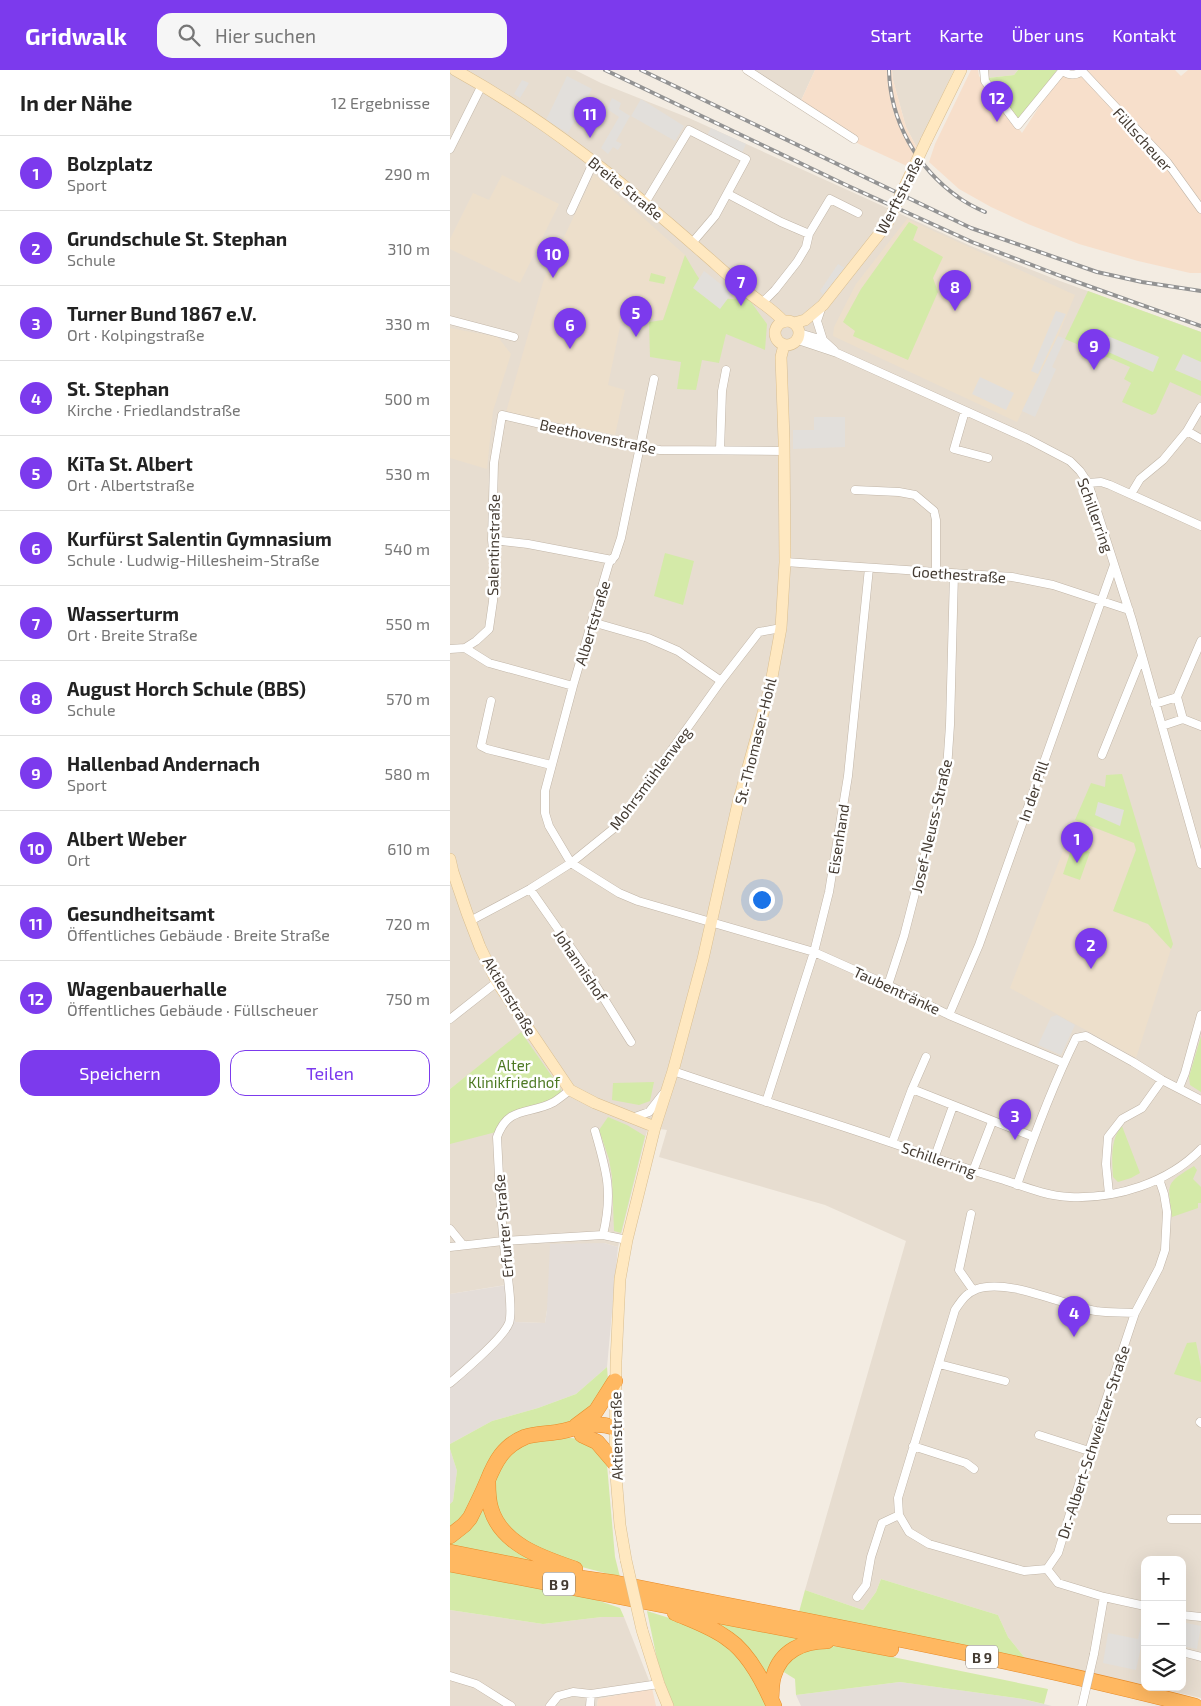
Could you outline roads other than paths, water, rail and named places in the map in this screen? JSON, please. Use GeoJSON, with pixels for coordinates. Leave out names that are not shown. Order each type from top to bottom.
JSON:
{"type":"FeatureCollection","features":[{"type":"Feature","properties":{"kind":"highway"},"geometry":{"type":"LineString","coordinates":[[574,1431],[596,1412],[616,1381]]}},
{"type":"Feature","properties":{"kind":"highway"},"geometry":{"type":"LineString","coordinates":[[450,1536],[470,1518],[496,1460],[508,1446],[536,1434],[574,1431],[599,1424],[616,1428]]}},
{"type":"Feature","properties":{"kind":"highway"},"geometry":{"type":"LineString","coordinates":[[574,1431],[597,1442],[615,1463]]}},
{"type":"Feature","properties":{"kind":"highway"},"geometry":{"type":"LineString","coordinates":[[488,1480],[490,1503],[496,1521],[505,1533],[517,1543],[534,1553],[556,1562],[616,1583]]}},
{"type":"Feature","properties":{"kind":"highway","name":"B 9"},"geometry":{"type":"LineString","coordinates":[[450,1552],[574,1577],[616,1583],[997,1660],[1195,1706]]}},
{"type":"Feature","properties":{"kind":"highway","name":"B 9"},"geometry":{"type":"LineString","coordinates":[[450,1564],[1006,1671],[1156,1706]]}},
{"type":"Feature","properties":{"kind":"highway"},"geometry":{"type":"LineString","coordinates":[[642,1600],[708,1626],[730,1639],[740,1648],[753,1666],[772,1703]]}},
{"type":"Feature","properties":{"kind":"highway"},"geometry":{"type":"LineString","coordinates":[[772,1703],[773,1676],[779,1662],[787,1653],[802,1644],[817,1641],[848,1641]]}},
{"type":"Feature","properties":{"kind":"street","name":"Breite Straße"},"geometry":{"type":"LineString","coordinates":[[455,70],[518,106],[594,161],[764,301],[792,329]]}},
{"type":"Feature","properties":{"kind":"street"},"geometry":{"type":"LineString","coordinates":[[747,70],[854,139]]}},
{"type":"Feature","properties":{"kind":"street","name":"Werftstraße"},"geometry":{"type":"LineString","coordinates":[[784,345],[794,344],[792,329],[820,311],[887,224],[961,70]]}},
{"type":"Feature","properties":{"kind":"street","name":"Füllscheuer"},"geometry":{"type":"LineString","coordinates":[[984,70],[985,81],[1018,125],[1062,70],[1076,75],[1081,71],[1167,162],[1201,209]]}},
{"type":"Feature","properties":{"kind":"street"},"geometry":{"type":"LineString","coordinates":[[450,149],[453,137],[482,85]]}},
{"type":"Feature","properties":{"kind":"street"},"geometry":{"type":"LineString","coordinates":[[645,203],[689,130],[746,159],[715,216],[692,243]]}},
{"type":"Feature","properties":{"kind":"street"},"geometry":{"type":"LineString","coordinates":[[571,211],[594,161]]}},
{"type":"Feature","properties":{"kind":"street"},"geometry":{"type":"LineString","coordinates":[[728,194],[781,222],[809,234]]}},
{"type":"Feature","properties":{"kind":"street"},"geometry":{"type":"LineString","coordinates":[[764,301],[775,290],[806,247],[809,234],[830,199],[858,212]]}},
{"type":"Feature","properties":{"kind":"street"},"geometry":{"type":"LineString","coordinates":[[820,311],[819,329],[823,340]]}},
{"type":"Feature","properties":{"kind":"street"},"geometry":{"type":"LineString","coordinates":[[450,320],[514,337]]}},
{"type":"Feature","properties":{"kind":"street"},"geometry":{"type":"LineString","coordinates":[[784,345],[775,336],[792,329]]}},
{"type":"Feature","properties":{"kind":"street","name":"Schillerring"},"geometry":{"type":"LineString","coordinates":[[792,329],[823,340],[837,353]]}},
{"type":"Feature","properties":{"kind":"street","name":"Schillerring"},"geometry":{"type":"LineString","coordinates":[[792,329],[837,353],[1019,434],[1070,461],[1080,471],[1088,483],[1129,610],[1155,704],[1197,837],[1201,864]]}},
{"type":"Feature","properties":{"kind":"street","name":"St.-Thomaser-Hohl"},"geometry":{"type":"LineString","coordinates":[[655,1128],[673,1071],[703,959],[738,803],[770,688],[780,628],[786,562],[785,451],[781,357],[784,345]]}},
{"type":"Feature","properties":{"kind":"street"},"geometry":{"type":"LineString","coordinates":[[720,450],[722,391],[726,370]]}},
{"type":"Feature","properties":{"kind":"street","name":"Albertstraße"},"geometry":{"type":"LineString","coordinates":[[572,863],[549,826],[544,813],[545,791],[592,622],[610,563],[616,556],[621,538],[654,379]]}},
{"type":"Feature","properties":{"kind":"street"},"geometry":{"type":"LineString","coordinates":[[1132,494],[1140,479],[1163,460],[1187,431],[1201,407]]}},
{"type":"Feature","properties":{"kind":"street"},"geometry":{"type":"LineString","coordinates":[[965,411],[954,449],[988,458]]}},
{"type":"Feature","properties":{"kind":"street","name":"Beethovenstraße"},"geometry":{"type":"LineString","coordinates":[[502,415],[639,447],[660,450],[785,451]]}},
{"type":"Feature","properties":{"kind":"street","name":"Salentinstraße"},"geometry":{"type":"LineString","coordinates":[[465,648],[489,629],[495,567],[492,540],[494,463],[502,415]]}},
{"type":"Feature","properties":{"kind":"street"},"geometry":{"type":"LineString","coordinates":[[1187,431],[1201,439]]}},
{"type":"Feature","properties":{"kind":"street"},"geometry":{"type":"LineString","coordinates":[[1088,483],[1101,482],[1110,484],[1201,526]]}},
{"type":"Feature","properties":{"kind":"street"},"geometry":{"type":"LineString","coordinates":[[855,490],[899,492],[915,495],[934,511],[936,520],[936,572]]}},
{"type":"Feature","properties":{"kind":"street"},"geometry":{"type":"LineString","coordinates":[[492,540],[528,544],[612,560]]}},
{"type":"Feature","properties":{"kind":"street","name":"Goethestraße"},"geometry":{"type":"LineString","coordinates":[[786,562],[1012,577],[1053,585],[1129,610]]}},
{"type":"Feature","properties":{"kind":"street","name":"In der Pill"},"geometry":{"type":"LineString","coordinates":[[949,1015],[979,945],[1114,565]]}},
{"type":"Feature","properties":{"kind":"street","name":"Eisenhand"},"geometry":{"type":"LineString","coordinates":[[766,1102],[814,952],[829,892],[848,776],[869,568]]}},
{"type":"Feature","properties":{"kind":"street","name":"Josef-Neuss-Straße"},"geometry":{"type":"LineString","coordinates":[[888,985],[904,936],[947,769],[954,574]]}},
{"type":"Feature","properties":{"kind":"street"},"geometry":{"type":"LineString","coordinates":[[592,622],[648,638],[678,651],[721,681]]}},
{"type":"Feature","properties":{"kind":"street","name":"Mohrsmühlenweg"},"geometry":{"type":"LineString","coordinates":[[470,921],[530,889],[572,863],[618,825],[721,681],[759,632],[780,628]]}},
{"type":"Feature","properties":{"kind":"street"},"geometry":{"type":"LineString","coordinates":[[1183,718],[1176,697],[1201,641]]}},
{"type":"Feature","properties":{"kind":"street"},"geometry":{"type":"LineString","coordinates":[[450,649],[465,648],[489,663],[573,686]]}},
{"type":"Feature","properties":{"kind":"street"},"geometry":{"type":"LineString","coordinates":[[1102,755],[1142,656]]}},
{"type":"Feature","properties":{"kind":"street"},"geometry":{"type":"LineString","coordinates":[[1155,704],[1176,697]]}},
{"type":"Feature","properties":{"kind":"street"},"geometry":{"type":"LineString","coordinates":[[492,701],[481,746],[487,750],[551,765]]}},
{"type":"Feature","properties":{"kind":"street"},"geometry":{"type":"LineString","coordinates":[[1162,726],[1183,718],[1201,726]]}},
{"type":"Feature","properties":{"kind":"street","name":"Aktienstraße"},"geometry":{"type":"LineString","coordinates":[[450,859],[470,921],[497,982],[570,1090],[595,1103],[655,1128],[627,1240],[620,1279],[615,1463],[620,1525],[626,1560],[642,1630],[668,1706]]}},
{"type":"Feature","properties":{"kind":"street","name":"Taubentränke"},"geometry":{"type":"LineString","coordinates":[[572,863],[619,894],[660,909],[814,952],[949,1015],[1064,1063]]}},
{"type":"Feature","properties":{"kind":"street","name":"Johannishof"},"geometry":{"type":"LineString","coordinates":[[530,889],[583,965],[631,1042]]}},
{"type":"Feature","properties":{"kind":"street"},"geometry":{"type":"LineString","coordinates":[[450,1019],[497,982]]}},
{"type":"Feature","properties":{"kind":"street"},"geometry":{"type":"LineString","coordinates":[[1179,1088],[1201,1015]]}},
{"type":"Feature","properties":{"kind":"street"},"geometry":{"type":"LineString","coordinates":[[1017,1185],[1034,1137],[1076,1038],[1086,1036],[1201,1100]]}},
{"type":"Feature","properties":{"kind":"street"},"geometry":{"type":"LineString","coordinates":[[892,1143],[926,1057]]}},
{"type":"Feature","properties":{"kind":"street","name":"Schillerring"},"geometry":{"type":"LineString","coordinates":[[673,1071],[892,1143],[934,1159],[1041,1192],[1069,1197],[1109,1194],[1135,1188],[1159,1179],[1179,1167],[1201,1149]]}},
{"type":"Feature","properties":{"kind":"street"},"geometry":{"type":"LineString","coordinates":[[1109,1194],[1106,1164],[1108,1137],[1122,1119],[1142,1108],[1162,1080]]}},
{"type":"Feature","properties":{"kind":"street"},"geometry":{"type":"LineString","coordinates":[[912,1089],[1034,1137]]}},
{"type":"Feature","properties":{"kind":"street","name":"Erfurter Straße"},"geometry":{"type":"LineString","coordinates":[[450,1383],[509,1324],[510,1311],[496,1137],[500,1126],[508,1117],[553,1102],[570,1090]]}},
{"type":"Feature","properties":{"kind":"street"},"geometry":{"type":"LineString","coordinates":[[632,1118],[648,1112],[666,1091]]}},
{"type":"Feature","properties":{"kind":"street"},"geometry":{"type":"LineString","coordinates":[[934,1159],[953,1106]]}},
{"type":"Feature","properties":{"kind":"street"},"geometry":{"type":"LineString","coordinates":[[973,1171],[992,1122]]}},
{"type":"Feature","properties":{"kind":"street"},"geometry":{"type":"LineString","coordinates":[[595,1132],[604,1161],[609,1199],[603,1235]]}},
{"type":"Feature","properties":{"kind":"street","name":"Dr.-Albert-Schweitzer-Straße"},"geometry":{"type":"LineString","coordinates":[[1047,1569],[1058,1553],[1089,1451],[1135,1313],[1159,1268],[1165,1250],[1167,1212],[1159,1179]]}},
{"type":"Feature","properties":{"kind":"street"},"geometry":{"type":"LineString","coordinates":[[971,1214],[959,1270],[973,1290]]}},
{"type":"Feature","properties":{"kind":"street"},"geometry":{"type":"LineString","coordinates":[[450,1228],[463,1245]]}},
{"type":"Feature","properties":{"kind":"street"},"geometry":{"type":"LineString","coordinates":[[450,1247],[503,1241],[603,1235],[627,1240]]}},
{"type":"Feature","properties":{"kind":"street"},"geometry":{"type":"LineString","coordinates":[[1135,1313],[1097,1311],[1005,1286],[979,1288],[965,1296],[955,1310],[898,1498],[899,1515],[909,1532],[929,1544],[1024,1571],[1047,1569],[1058,1583],[1104,1597],[1141,1605]]}},
{"type":"Feature","properties":{"kind":"street"},"geometry":{"type":"LineString","coordinates":[[939,1364],[1005,1381]]}},
{"type":"Feature","properties":{"kind":"street"},"geometry":{"type":"LineString","coordinates":[[1039,1435],[1089,1451]]}},
{"type":"Feature","properties":{"kind":"street"},"geometry":{"type":"LineString","coordinates":[[913,1446],[966,1463],[974,1469]]}},
{"type":"Feature","properties":{"kind":"street"},"geometry":{"type":"LineString","coordinates":[[857,1597],[866,1584],[871,1557],[882,1522],[899,1515]]}},
{"type":"Feature","properties":{"kind":"street"},"geometry":{"type":"LineString","coordinates":[[1171,1519],[1201,1519]]}},
{"type":"Feature","properties":{"kind":"street"},"geometry":{"type":"LineString","coordinates":[[1082,1706],[1104,1597]]}},
{"type":"Feature","properties":{"kind":"street"},"geometry":{"type":"LineString","coordinates":[[1186,1615],[1201,1617]]}},
{"type":"Feature","properties":{"kind":"street"},"geometry":{"type":"LineString","coordinates":[[1186,1653],[1201,1657]]}},
{"type":"Feature","properties":{"kind":"street"},"geometry":{"type":"LineString","coordinates":[[450,1676],[476,1684],[511,1706]]}},
{"type":"Feature","properties":{"kind":"street"},"geometry":{"type":"LineString","coordinates":[[550,1706],[558,1696],[573,1692],[592,1694],[659,1684]]}},
{"type":"Feature","properties":{"kind":"street"},"geometry":{"type":"LineString","coordinates":[[590,1706],[592,1694]]}},
{"type":"Feature","properties":{"kind":"railway"},"geometry":{"type":"LineString","coordinates":[[605,70],[846,185],[972,242],[1063,277],[1201,326]]}},
{"type":"Feature","properties":{"kind":"railway"},"geometry":{"type":"LineString","coordinates":[[641,70],[971,228],[1097,272],[1142,282],[1201,291]]}},
{"type":"Feature","properties":{"kind":"railway"},"geometry":{"type":"LineString","coordinates":[[889,70],[894,107],[900,125],[918,158],[943,185],[964,201],[985,212]]}},
{"type":"Feature","properties":{"kind":"place","name":"Wagenbauerhalle"},"geometry":{"type":"Point","coordinates":[997,122]}},
{"type":"Feature","properties":{"kind":"place","name":"Gesundheitsamt"},"geometry":{"type":"Point","coordinates":[590,138]}},
{"type":"Feature","properties":{"kind":"place","name":"Albert Weber"},"geometry":{"type":"Point","coordinates":[553,278]}},
{"type":"Feature","properties":{"kind":"place","name":"Wasserturm"},"geometry":{"type":"Point","coordinates":[741,306]}},
{"type":"Feature","properties":{"kind":"place","name":"August Horch Schule (BBS)"},"geometry":{"type":"Point","coordinates":[955,311]}},
{"type":"Feature","properties":{"kind":"place","name":"KiTa St. Albert"},"geometry":{"type":"Point","coordinates":[636,337]}},
{"type":"Feature","properties":{"kind":"place","name":"Kurfürst Salentin Gymnasium"},"geometry":{"type":"Point","coordinates":[570,349]}},
{"type":"Feature","properties":{"kind":"place","name":"Hallenbad Andernach"},"geometry":{"type":"Point","coordinates":[1094,370]}},
{"type":"Feature","properties":{"kind":"place","name":"Bolzplatz"},"geometry":{"type":"Point","coordinates":[1077,863]}},
{"type":"Feature","properties":{"kind":"place","name":"Grundschule St. Stephan"},"geometry":{"type":"Point","coordinates":[1091,969]}},
{"type":"Feature","properties":{"kind":"place","name":"Turner Bund 1867 e.V."},"geometry":{"type":"Point","coordinates":[1015,1140]}},
{"type":"Feature","properties":{"kind":"place","name":"St. Stephan"},"geometry":{"type":"Point","coordinates":[1074,1337]}},
{"type":"Feature","properties":{"kind":"park label","name":"Alter Klinikfriedhof"},"geometry":{"type":"Point","coordinates":[514,1074]}}]}
